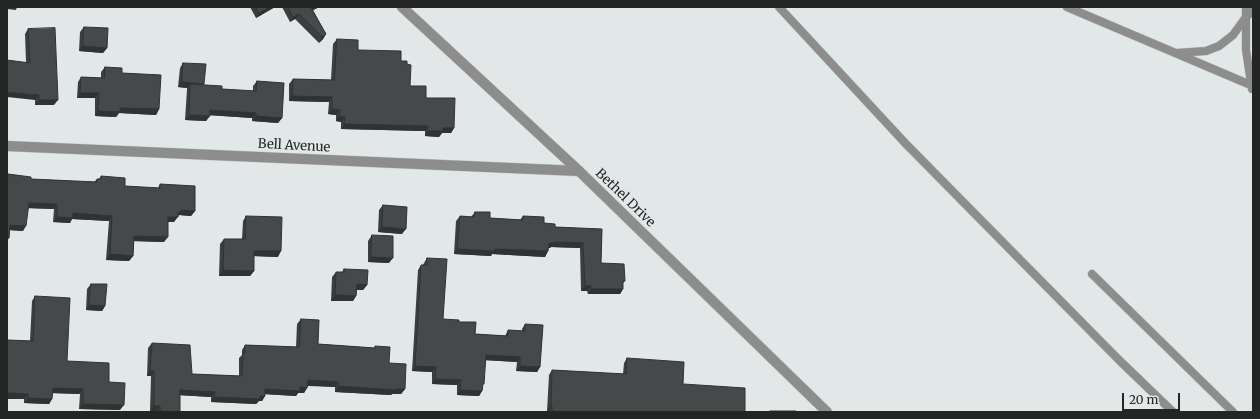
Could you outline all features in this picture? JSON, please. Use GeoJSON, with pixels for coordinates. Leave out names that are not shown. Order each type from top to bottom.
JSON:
{"type":"FeatureCollection","features":[{"type":"Feature","properties":{"kind":"street","name":"Bethel Drive"},"geometry":{"type":"LineString","coordinates":[[402,7],[579,172],[827,412]]}},
{"type":"Feature","properties":{"kind":"street","name":"Bell Avenue"},"geometry":{"type":"LineString","coordinates":[[7,146],[579,172]]}},
{"type":"Feature","properties":{"kind":"lane"},"geometry":{"type":"LineString","coordinates":[[779,7],[906,144],[1119,360],[1173,412]]}},
{"type":"Feature","properties":{"kind":"lane"},"geometry":{"type":"LineString","coordinates":[[1067,7],[1252,88]]}},
{"type":"Feature","properties":{"kind":"lane"},"geometry":{"type":"LineString","coordinates":[[1246,7],[1246,50],[1252,88]]}},
{"type":"Feature","properties":{"kind":"lane"},"geometry":{"type":"LineString","coordinates":[[1176,54],[1206,51],[1219,46],[1233,35],[1246,17],[1253,11]]}},
{"type":"Feature","properties":{"kind":"lane"},"geometry":{"type":"LineString","coordinates":[[1092,274],[1233,412]]}},
{"type":"Feature","properties":{"kind":"building"},"geometry":{"type":"Polygon","coordinates":[[[256,7],[270,7],[259,13],[256,7]]]}},
{"type":"Feature","properties":{"kind":"building"},"geometry":{"type":"Polygon","coordinates":[[[288,7],[313,7],[311,8],[326,34],[322,37],[299,14],[293,17],[288,7]]]}},
{"type":"Feature","properties":{"kind":"building"},"geometry":{"type":"Polygon","coordinates":[[[84,27],[108,28],[107,48],[83,46],[84,27]]]}},
{"type":"Feature","properties":{"kind":"building"},"geometry":{"type":"Polygon","coordinates":[[[55,28],[58,100],[39,100],[39,95],[7,92],[7,60],[30,63],[28,29],[55,28]]]}},
{"type":"Feature","properties":{"kind":"building"},"geometry":{"type":"Polygon","coordinates":[[[337,39],[358,40],[358,50],[401,51],[401,61],[407,61],[407,64],[411,65],[410,86],[426,86],[426,98],[455,98],[454,128],[443,128],[443,131],[428,131],[428,126],[344,124],[345,117],[339,116],[340,110],[332,109],[332,97],[292,96],[293,79],[334,80],[337,39]]]}},
{"type":"Feature","properties":{"kind":"building"},"geometry":{"type":"Polygon","coordinates":[[[183,63],[206,64],[204,84],[182,82],[183,63]]]}},
{"type":"Feature","properties":{"kind":"building"},"geometry":{"type":"Polygon","coordinates":[[[105,67],[122,68],[122,73],[161,75],[159,109],[120,108],[120,112],[98,111],[99,93],[80,93],[81,77],[104,78],[105,67]]]}},
{"type":"Feature","properties":{"kind":"building"},"geometry":{"type":"Polygon","coordinates":[[[257,81],[284,83],[282,118],[256,116],[256,113],[210,110],[210,116],[189,115],[190,84],[222,86],[222,89],[256,91],[257,81]]]}},
{"type":"Feature","properties":{"kind":"building"},"geometry":{"type":"Polygon","coordinates":[[[8,174],[31,177],[31,179],[97,182],[97,179],[101,179],[101,176],[125,178],[125,186],[160,188],[160,184],[195,186],[195,211],[181,210],[181,212],[178,212],[178,217],[168,217],[168,237],[134,236],[133,256],[110,254],[112,216],[73,213],[73,218],[57,217],[57,204],[29,203],[26,226],[10,225],[9,238],[7,238],[8,174]]]}},
{"type":"Feature","properties":{"kind":"building"},"geometry":{"type":"Polygon","coordinates":[[[383,205],[407,207],[406,229],[382,227],[383,205]]]}},
{"type":"Feature","properties":{"kind":"building"},"geometry":{"type":"Polygon","coordinates":[[[475,212],[490,212],[490,218],[523,220],[523,216],[544,217],[544,223],[555,224],[555,227],[602,229],[601,263],[624,264],[625,281],[623,281],[623,289],[591,289],[591,286],[585,286],[583,243],[549,243],[548,251],[457,249],[460,216],[474,217],[475,212]]]}},
{"type":"Feature","properties":{"kind":"building"},"geometry":{"type":"Polygon","coordinates":[[[246,216],[282,217],[281,251],[254,251],[254,271],[223,270],[224,239],[245,239],[246,216]]]}},
{"type":"Feature","properties":{"kind":"building"},"geometry":{"type":"Polygon","coordinates":[[[372,235],[393,236],[393,258],[371,257],[372,235]]]}},
{"type":"Feature","properties":{"kind":"building"},"geometry":{"type":"Polygon","coordinates":[[[427,258],[447,259],[443,319],[459,320],[459,322],[476,322],[475,334],[508,336],[508,330],[525,331],[525,324],[543,325],[540,367],[520,366],[520,357],[486,355],[484,384],[482,391],[460,390],[461,380],[435,379],[436,367],[415,366],[421,265],[427,265],[427,258]]]}},
{"type":"Feature","properties":{"kind":"building"},"geometry":{"type":"Polygon","coordinates":[[[344,269],[368,270],[367,285],[357,284],[356,296],[335,295],[336,272],[344,272],[344,269]]]}},
{"type":"Feature","properties":{"kind":"building"},"geometry":{"type":"Polygon","coordinates":[[[91,284],[107,284],[105,306],[89,305],[91,284]]]}},
{"type":"Feature","properties":{"kind":"building"},"geometry":{"type":"Polygon","coordinates":[[[35,296],[70,298],[67,361],[109,363],[109,382],[125,383],[124,405],[83,404],[83,389],[53,388],[52,399],[28,398],[28,394],[7,393],[7,340],[33,341],[35,296]]]}},
{"type":"Feature","properties":{"kind":"building"},"geometry":{"type":"Polygon","coordinates":[[[301,319],[319,320],[318,344],[375,348],[375,346],[390,347],[389,363],[406,364],[405,389],[395,390],[338,386],[338,382],[308,380],[307,388],[300,387],[300,391],[265,389],[265,396],[260,396],[260,399],[214,397],[215,392],[180,390],[180,412],[160,411],[160,406],[154,406],[154,371],[150,371],[152,343],[190,345],[192,374],[242,376],[243,353],[245,353],[245,345],[299,347],[301,319]]]}},
{"type":"Feature","properties":{"kind":"building"},"geometry":{"type":"Polygon","coordinates":[[[627,358],[684,362],[683,384],[745,388],[745,412],[552,412],[552,370],[626,374],[627,358]]]}},
{"type":"Feature","properties":{"kind":"building"},"geometry":{"type":"Polygon","coordinates":[[[796,411],[796,412],[770,412],[796,411]]]}}]}
